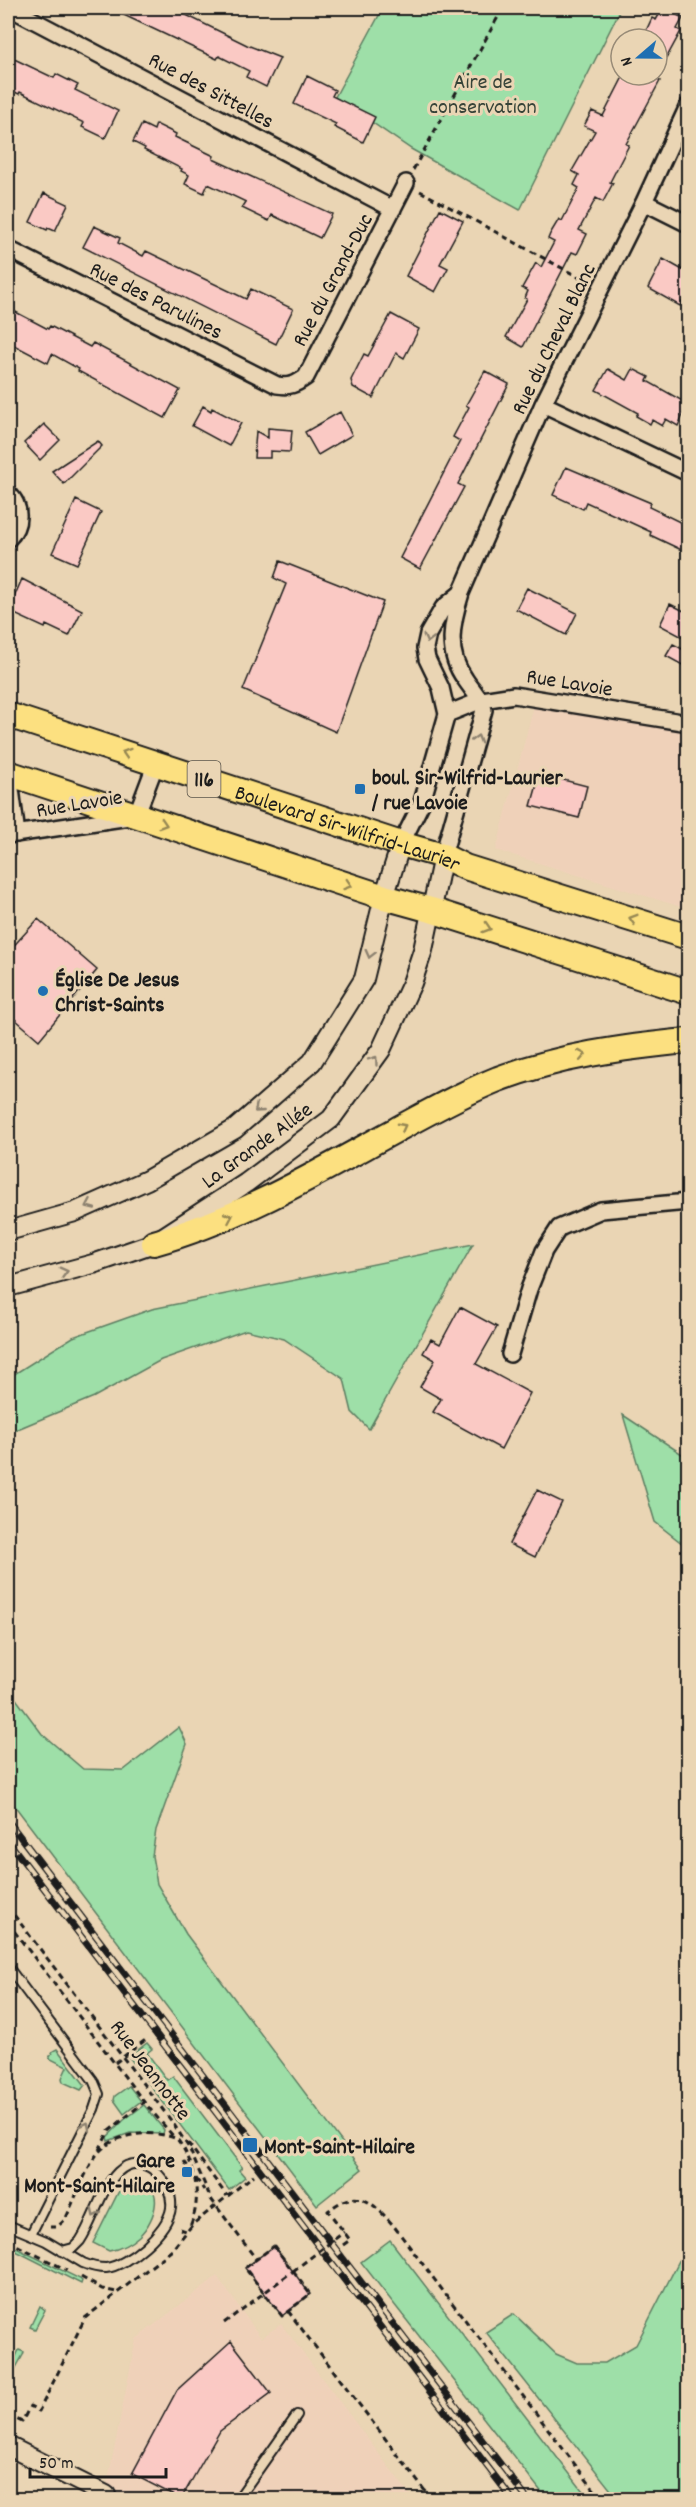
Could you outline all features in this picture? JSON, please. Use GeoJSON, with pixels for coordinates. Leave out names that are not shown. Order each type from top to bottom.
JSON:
{"type":"FeatureCollection","features":[{"type":"Feature","properties":{"kind":"main road","name":"Boulevard Sir-Wilfrid-Laurier"},"geometry":{"type":"LineString","coordinates":[[8,715],[443,856],[465,867],[688,937]]}},
{"type":"Feature","properties":{"kind":"main road"},"geometry":{"type":"LineString","coordinates":[[8,774],[384,897],[688,992]]}},
{"type":"Feature","properties":{"kind":"main road"},"geometry":{"type":"LineString","coordinates":[[154,1243],[193,1232],[275,1196],[433,1110],[496,1080],[554,1061],[622,1047],[688,1041]]}},
{"type":"Feature","properties":{"kind":"street","name":"Rue des Sittelles"},"geometry":{"type":"LineString","coordinates":[[10,8],[393,209]]}},
{"type":"Feature","properties":{"kind":"street","name":"Rue du Cheval Blanc"},"geometry":{"type":"LineString","coordinates":[[482,700],[462,674],[454,658],[451,640],[453,621],[461,593],[543,404],[644,202],[688,106]]}},
{"type":"Feature","properties":{"kind":"street","name":"Rue du Grand-Duc"},"geometry":{"type":"LineString","coordinates":[[287,387],[306,377],[406,183]]}},
{"type":"Feature","properties":{"kind":"street"},"geometry":{"type":"LineString","coordinates":[[644,202],[688,224]]}},
{"type":"Feature","properties":{"kind":"street","name":"Rue des Parulines"},"geometry":{"type":"LineString","coordinates":[[8,249],[277,385],[287,387]]}},
{"type":"Feature","properties":{"kind":"street"},"geometry":{"type":"LineString","coordinates":[[543,404],[688,473]]}},
{"type":"Feature","properties":{"kind":"street"},"geometry":{"type":"LineString","coordinates":[[8,493],[16,505],[18,515],[17,525],[8,539]]}},
{"type":"Feature","properties":{"kind":"street","name":"Rue du Cheval Blanc"},"geometry":{"type":"LineString","coordinates":[[447,714],[441,688],[427,659],[425,648],[434,621],[443,608],[461,593]]}},
{"type":"Feature","properties":{"kind":"street","name":"Rue Lavoie"},"geometry":{"type":"LineString","coordinates":[[447,714],[482,700],[514,695],[688,723]]}},
{"type":"Feature","properties":{"kind":"street"},"geometry":{"type":"LineString","coordinates":[[443,856],[482,723],[484,710],[482,700]]}},
{"type":"Feature","properties":{"kind":"street"},"geometry":{"type":"LineString","coordinates":[[401,844],[422,802],[447,714]]}},
{"type":"Feature","properties":{"kind":"street","name":"Rue Lavoie"},"geometry":{"type":"LineString","coordinates":[[12,834],[136,816],[156,763]]}},
{"type":"Feature","properties":{"kind":"street"},"geometry":{"type":"LineString","coordinates":[[8,774],[12,834]]}},
{"type":"Feature","properties":{"kind":"street","name":"La Grande Allée"},"geometry":{"type":"LineString","coordinates":[[8,1232],[75,1212],[147,1180],[235,1128],[312,1062],[364,979],[384,897],[401,844]]}},
{"type":"Feature","properties":{"kind":"street","name":"La Grande Allée"},"geometry":{"type":"LineString","coordinates":[[8,1287],[93,1264],[154,1243],[246,1183],[331,1119],[381,1050],[412,983],[443,856]]}},
{"type":"Feature","properties":{"kind":"street"},"geometry":{"type":"LineString","coordinates":[[510,1354],[529,1289],[544,1251],[559,1228],[601,1210],[688,1202]]}},
{"type":"Feature","properties":{"kind":"street"},"geometry":{"type":"LineString","coordinates":[[8,2446],[99,2496]]}},
{"type":"Feature","properties":{"kind":"lane"},"geometry":{"type":"LineString","coordinates":[[8,1967],[96,2085],[99,2099],[30,2234]]}},
{"type":"Feature","properties":{"kind":"lane"},"geometry":{"type":"LineString","coordinates":[[8,2225],[30,2234],[83,2263],[99,2267],[112,2266],[125,2261],[156,2234],[167,2219],[170,2200],[164,2181],[154,2170],[143,2165],[131,2165],[122,2169],[110,2182],[80,2241],[73,2248],[62,2251]]}},
{"type":"Feature","properties":{"kind":"lane"},"geometry":{"type":"LineString","coordinates":[[237,2499],[297,2415]]}},
{"type":"Feature","properties":{"kind":"path"},"geometry":{"type":"LineString","coordinates":[[503,8],[406,183],[600,289]]}},
{"type":"Feature","properties":{"kind":"path","name":"Rue Jeannotte"},"geometry":{"type":"LineString","coordinates":[[8,1907],[173,2122],[182,2135],[215,2206],[256,2259]]}},
{"type":"Feature","properties":{"kind":"path"},"geometry":{"type":"LineString","coordinates":[[8,1923],[144,2102],[169,2133],[177,2139],[182,2135],[228,2196]]}},
{"type":"Feature","properties":{"kind":"path"},"geometry":{"type":"LineString","coordinates":[[115,2063],[148,2037]]}},
{"type":"Feature","properties":{"kind":"path"},"geometry":{"type":"LineString","coordinates":[[99,2152],[109,2132],[144,2102]]}},
{"type":"Feature","properties":{"kind":"path"},"geometry":{"type":"LineString","coordinates":[[184,2161],[215,2206]]}},
{"type":"Feature","properties":{"kind":"path"},"geometry":{"type":"LineString","coordinates":[[8,2415],[22,2422],[30,2406],[39,2411],[85,2318],[171,2251],[186,2232],[254,2175]]}},
{"type":"Feature","properties":{"kind":"path"},"geometry":{"type":"LineString","coordinates":[[343,2245],[350,2240],[328,2211],[346,2199],[367,2200],[383,2214],[602,2499]]}},
{"type":"Feature","properties":{"kind":"path"},"geometry":{"type":"LineString","coordinates":[[180,2229],[186,2232]]}},
{"type":"Feature","properties":{"kind":"path"},"geometry":{"type":"LineString","coordinates":[[224,2323],[344,2232]]}},
{"type":"Feature","properties":{"kind":"path"},"geometry":{"type":"LineString","coordinates":[[8,2241],[71,2272]]}},
{"type":"Feature","properties":{"kind":"path"},"geometry":{"type":"LineString","coordinates":[[273,2246],[310,2294],[282,2316],[245,2268],[256,2259],[273,2246]]}},
{"type":"Feature","properties":{"kind":"path"},"geometry":{"type":"LineString","coordinates":[[79,2276],[107,2291],[120,2290]]}},
{"type":"Feature","properties":{"kind":"path"},"geometry":{"type":"LineString","coordinates":[[288,2311],[432,2499]]}},
{"type":"Feature","properties":{"kind":"shaded area"},"geometry":{"type":"Polygon","coordinates":[[[536,698],[688,723],[688,909],[496,850],[536,698]]]}},
{"type":"Feature","properties":{"kind":"shaded area"},"geometry":{"type":"Polygon","coordinates":[[[217,2276],[261,2338],[281,2324],[413,2499],[104,2500],[136,2339],[217,2276]]]}},
{"type":"Feature","properties":{"kind":"green space","name":"Aire de conservation"},"geometry":{"type":"Polygon","coordinates":[[[383,8],[621,8],[612,27],[609,27],[609,32],[520,210],[411,149],[335,97],[383,8]]]}},
{"type":"Feature","properties":{"kind":"green space"},"geometry":{"type":"Polygon","coordinates":[[[473,1244],[369,1429],[352,1412],[344,1379],[284,1339],[246,1330],[161,1360],[94,1397],[8,1433],[8,1378],[73,1337],[152,1309],[473,1244]]]}},
{"type":"Feature","properties":{"kind":"green space"},"geometry":{"type":"Polygon","coordinates":[[[623,1415],[688,1458],[688,1548],[655,1522],[623,1415]]]}},
{"type":"Feature","properties":{"kind":"green space"},"geometry":{"type":"Polygon","coordinates":[[[8,1688],[42,1734],[83,1769],[124,1770],[179,1727],[187,1744],[156,1830],[152,1856],[157,1884],[186,1934],[362,2169],[317,2205],[8,1797],[8,1688]]]}},
{"type":"Feature","properties":{"kind":"green space"},"geometry":{"type":"Polygon","coordinates":[[[147,2043],[152,2049],[147,2053],[167,2080],[173,2076],[242,2167],[239,2170],[245,2177],[229,2190],[129,2057],[147,2043]]]}},
{"type":"Feature","properties":{"kind":"green space"},"geometry":{"type":"Polygon","coordinates":[[[57,2049],[85,2085],[81,2090],[63,2082],[62,2078],[67,2067],[49,2058],[57,2049]]]}},
{"type":"Feature","properties":{"kind":"green space"},"geometry":{"type":"Polygon","coordinates":[[[129,2086],[141,2101],[124,2114],[114,2100],[115,2096],[129,2086]]]}},
{"type":"Feature","properties":{"kind":"green space"},"geometry":{"type":"Polygon","coordinates":[[[144,2105],[164,2130],[163,2134],[130,2133],[108,2141],[107,2137],[124,2120],[144,2105]]]}},
{"type":"Feature","properties":{"kind":"green space"},"geometry":{"type":"Polygon","coordinates":[[[132,2182],[143,2183],[151,2187],[155,2194],[154,2212],[139,2236],[125,2246],[109,2251],[93,2243],[118,2193],[123,2186],[132,2182]]]}},
{"type":"Feature","properties":{"kind":"green space"},"geometry":{"type":"Polygon","coordinates":[[[390,2240],[589,2499],[547,2499],[361,2262],[390,2240]]]}},
{"type":"Feature","properties":{"kind":"green space"},"geometry":{"type":"Polygon","coordinates":[[[688,2243],[688,2499],[625,2499],[614,2494],[486,2332],[514,2314],[556,2354],[577,2363],[605,2363],[636,2345],[688,2243]]]}},
{"type":"Feature","properties":{"kind":"green space"},"geometry":{"type":"Polygon","coordinates":[[[8,2244],[80,2279],[81,2284],[8,2247],[8,2244]]]}},
{"type":"Feature","properties":{"kind":"green space"},"geometry":{"type":"Polygon","coordinates":[[[40,2306],[45,2310],[35,2329],[30,2327],[40,2306]]]}},
{"type":"Feature","properties":{"kind":"green space"},"geometry":{"type":"Polygon","coordinates":[[[19,2350],[24,2352],[13,2373],[9,2371],[19,2350]]]}},
{"type":"Feature","properties":{"kind":"building"},"geometry":{"type":"Polygon","coordinates":[[[109,8],[172,8],[247,45],[280,58],[266,87],[246,77],[249,71],[219,56],[217,59],[109,8]]]}},
{"type":"Feature","properties":{"kind":"building"},"geometry":{"type":"Polygon","coordinates":[[[663,8],[683,18],[677,29],[681,31],[669,53],[669,27],[648,27],[652,18],[656,20],[663,8]]]}},
{"type":"Feature","properties":{"kind":"building"},"geometry":{"type":"Polygon","coordinates":[[[8,56],[54,78],[56,74],[78,85],[75,90],[118,111],[105,138],[82,127],[84,123],[20,92],[19,94],[8,89],[8,56]]]}},
{"type":"Feature","properties":{"kind":"building"},"geometry":{"type":"Polygon","coordinates":[[[307,76],[335,90],[332,96],[375,117],[363,142],[334,127],[336,124],[294,104],[307,76]]]}},
{"type":"Feature","properties":{"kind":"building"},"geometry":{"type":"Polygon","coordinates":[[[618,87],[657,87],[626,144],[629,145],[610,182],[613,183],[603,202],[596,198],[579,230],[587,234],[577,254],[572,252],[523,347],[506,337],[527,299],[525,298],[528,291],[522,288],[536,263],[541,267],[554,242],[548,239],[550,234],[559,219],[562,221],[579,188],[574,185],[579,175],[572,171],[595,131],[584,126],[592,111],[603,116],[618,87]]]}},
{"type":"Feature","properties":{"kind":"building"},"geometry":{"type":"Polygon","coordinates":[[[142,124],[154,130],[156,124],[176,134],[175,137],[214,156],[213,159],[332,214],[320,238],[272,215],[269,221],[242,208],[246,202],[208,184],[204,193],[185,184],[189,175],[181,171],[182,169],[133,142],[142,124]]]}},
{"type":"Feature","properties":{"kind":"building"},"geometry":{"type":"Polygon","coordinates":[[[44,193],[68,204],[55,231],[30,222],[44,193]]]}},
{"type":"Feature","properties":{"kind":"building"},"geometry":{"type":"Polygon","coordinates":[[[440,209],[463,221],[440,264],[448,268],[435,292],[406,276],[440,209]]]}},
{"type":"Feature","properties":{"kind":"building"},"geometry":{"type":"Polygon","coordinates":[[[94,226],[120,238],[118,243],[143,256],[146,251],[246,299],[251,289],[293,309],[276,344],[83,247],[94,226]]]}},
{"type":"Feature","properties":{"kind":"building"},"geometry":{"type":"Polygon","coordinates":[[[663,259],[688,273],[688,290],[680,306],[648,288],[663,259]]]}},
{"type":"Feature","properties":{"kind":"building"},"geometry":{"type":"Polygon","coordinates":[[[8,308],[90,347],[93,343],[180,390],[165,418],[78,371],[79,369],[52,354],[48,363],[8,342],[8,308]]]}},
{"type":"Feature","properties":{"kind":"building"},"geometry":{"type":"Polygon","coordinates":[[[391,314],[419,329],[404,358],[396,353],[373,398],[353,387],[351,380],[364,354],[368,356],[391,314]]]}},
{"type":"Feature","properties":{"kind":"building"},"geometry":{"type":"Polygon","coordinates":[[[608,369],[627,380],[633,369],[649,377],[647,381],[688,404],[678,426],[666,419],[662,426],[652,420],[650,424],[636,416],[638,413],[596,390],[608,369]]]}},
{"type":"Feature","properties":{"kind":"building"},"geometry":{"type":"Polygon","coordinates":[[[485,371],[509,384],[458,484],[464,487],[420,569],[400,558],[460,441],[453,437],[469,407],[466,405],[485,371]]]}},
{"type":"Feature","properties":{"kind":"building"},"geometry":{"type":"Polygon","coordinates":[[[203,406],[211,411],[212,408],[241,423],[229,446],[192,426],[203,406]]]}},
{"type":"Feature","properties":{"kind":"building"},"geometry":{"type":"Polygon","coordinates":[[[340,412],[352,435],[318,455],[305,432],[340,412]]]}},
{"type":"Feature","properties":{"kind":"building"},"geometry":{"type":"Polygon","coordinates":[[[44,424],[60,440],[40,460],[24,443],[44,424]]]}},
{"type":"Feature","properties":{"kind":"building"},"geometry":{"type":"Polygon","coordinates":[[[268,428],[292,430],[290,452],[270,451],[270,458],[254,458],[256,431],[268,438],[268,428]]]}},
{"type":"Feature","properties":{"kind":"building"},"geometry":{"type":"Polygon","coordinates":[[[98,441],[102,446],[64,484],[52,471],[98,441]]]}},
{"type":"Feature","properties":{"kind":"building"},"geometry":{"type":"Polygon","coordinates":[[[566,467],[651,503],[649,507],[688,526],[688,553],[650,535],[651,532],[586,502],[583,509],[553,495],[566,467]]]}},
{"type":"Feature","properties":{"kind":"building"},"geometry":{"type":"Polygon","coordinates":[[[76,500],[101,512],[77,564],[52,553],[76,500]]]}},
{"type":"Feature","properties":{"kind":"building"},"geometry":{"type":"Polygon","coordinates":[[[280,561],[383,602],[336,732],[243,690],[286,584],[274,578],[280,561]]]}},
{"type":"Feature","properties":{"kind":"building"},"geometry":{"type":"Polygon","coordinates":[[[22,579],[82,610],[69,636],[8,611],[22,579]]]}},
{"type":"Feature","properties":{"kind":"building"},"geometry":{"type":"Polygon","coordinates":[[[527,588],[577,613],[566,635],[516,609],[527,588]]]}},
{"type":"Feature","properties":{"kind":"building"},"geometry":{"type":"Polygon","coordinates":[[[670,604],[688,613],[688,640],[660,625],[670,604]]]}},
{"type":"Feature","properties":{"kind":"building"},"geometry":{"type":"Polygon","coordinates":[[[673,644],[688,652],[688,668],[666,656],[673,644]]]}},
{"type":"Feature","properties":{"kind":"building"},"geometry":{"type":"Polygon","coordinates":[[[540,774],[587,786],[579,818],[531,806],[540,774]]]}},
{"type":"Feature","properties":{"kind":"building","name":"Église De Jesus Christ-Saints"},"geometry":{"type":"Polygon","coordinates":[[[38,919],[97,970],[39,1040],[8,1013],[8,952],[38,919]]]}},
{"type":"Feature","properties":{"kind":"building"},"geometry":{"type":"Polygon","coordinates":[[[460,1307],[497,1327],[476,1364],[530,1393],[501,1449],[433,1412],[441,1399],[420,1387],[435,1360],[423,1353],[431,1339],[440,1344],[460,1307]]]}},
{"type":"Feature","properties":{"kind":"building"},"geometry":{"type":"Polygon","coordinates":[[[537,1490],[562,1502],[535,1557],[509,1544],[537,1490]]]}},
{"type":"Feature","properties":{"kind":"building"},"geometry":{"type":"Polygon","coordinates":[[[274,2246],[310,2294],[282,2316],[245,2268],[274,2246]]]}},
{"type":"Feature","properties":{"kind":"building"},"geometry":{"type":"Polygon","coordinates":[[[231,2341],[271,2393],[220,2431],[181,2499],[132,2474],[177,2390],[231,2341]]]}},
{"type":"Feature","properties":{"kind":"railway"},"geometry":{"type":"LineString","coordinates":[[8,1821],[528,2500]]}},
{"type":"Feature","properties":{"kind":"railway"},"geometry":{"type":"LineString","coordinates":[[8,1841],[513,2500]]}},
{"type":"Feature","properties":{"kind":"place","name":"boul. Sir-Wilfrid-Laurier / rue Lavoie"},"geometry":{"type":"Point","coordinates":[360,789]}},
{"type":"Feature","properties":{"kind":"place","name":"Église De Jesus Christ-Saints"},"geometry":{"type":"Point","coordinates":[43,991]}},
{"type":"Feature","properties":{"kind":"place","name":"Mont-Saint-Hilaire"},"geometry":{"type":"Point","coordinates":[250,2145]}},
{"type":"Feature","properties":{"kind":"place","name":"Gare Mont-Saint-Hilaire"},"geometry":{"type":"Point","coordinates":[187,2172]}}]}
